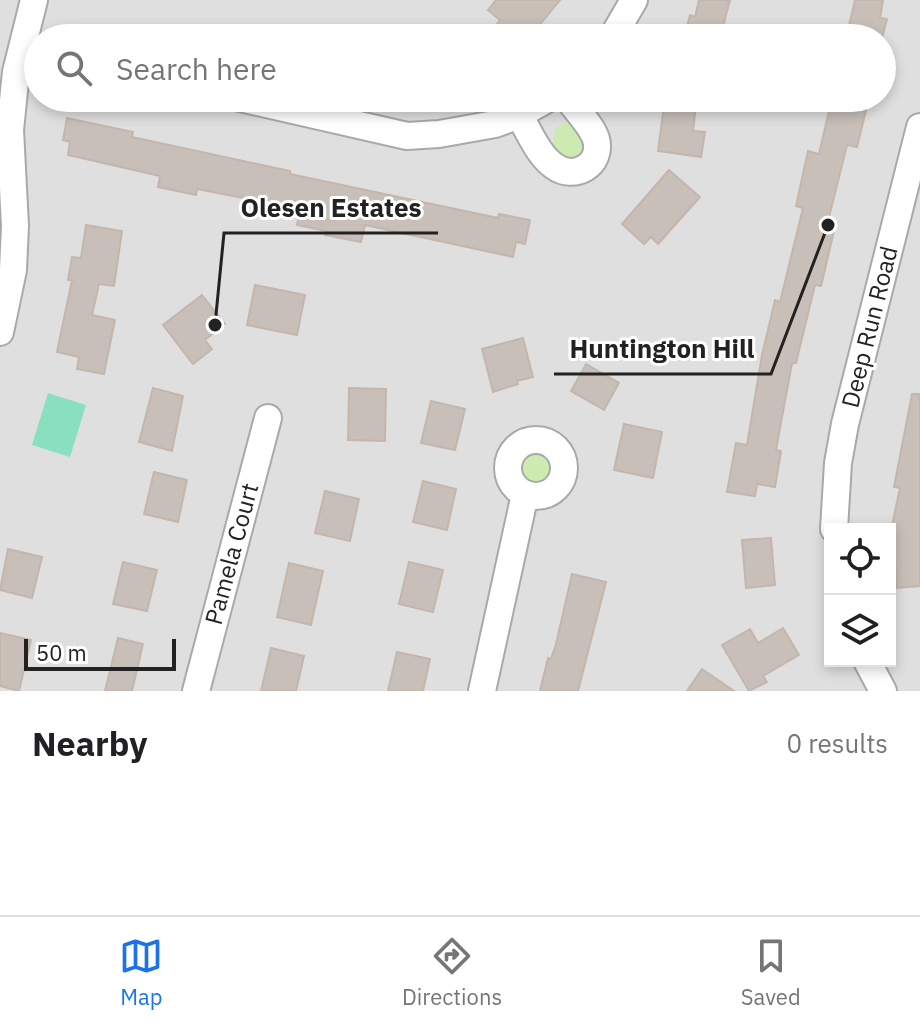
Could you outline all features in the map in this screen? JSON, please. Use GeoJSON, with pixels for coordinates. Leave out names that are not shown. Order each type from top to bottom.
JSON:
{"type":"FeatureCollection","features":[{"type":"Feature","properties":{"kind":"street"},"geometry":{"type":"LineString","coordinates":[[27,24],[34,0]]}},
{"type":"Feature","properties":{"kind":"street"},"geometry":{"type":"LineString","coordinates":[[620,24],[634,0]]}},
{"type":"Feature","properties":{"kind":"street"},"geometry":{"type":"LineString","coordinates":[[0,332],[13,270],[15,226],[10,130],[20,45]]}},
{"type":"Feature","properties":{"kind":"street"},"geometry":{"type":"LineString","coordinates":[[302,112],[407,136],[461,131],[495,124],[524,112]]}},
{"type":"Feature","properties":{"kind":"street"},"geometry":{"type":"LineString","coordinates":[[519,115],[551,164],[563,172],[575,173],[586,169],[594,160],[598,146],[594,134],[578,112]]}},
{"type":"Feature","properties":{"kind":"street","name":"Deep Run Road"},"geometry":{"type":"LineString","coordinates":[[834,523],[838,463],[845,424],[920,127]]}},
{"type":"Feature","properties":{"kind":"street","name":"Pamela Court"},"geometry":{"type":"LineString","coordinates":[[196,691],[268,418]]}},
{"type":"Feature","properties":{"kind":"street"},"geometry":{"type":"LineString","coordinates":[[482,691],[525,494]]}},
{"type":"Feature","properties":{"kind":"street"},"geometry":{"type":"LineString","coordinates":[[870,667],[883,691]]}},
{"type":"Feature","properties":{"kind":"shaded area"},"geometry":{"type":"Polygon","coordinates":[[[0,0],[920,0],[920,691],[0,691],[0,0]]]}},
{"type":"Feature","properties":{"kind":"green space"},"geometry":{"type":"Polygon","coordinates":[[[575,124],[586,145],[586,152],[576,160],[565,159],[554,143],[554,134],[559,125],[575,124]]]}},
{"type":"Feature","properties":{"kind":"green space"},"geometry":{"type":"Polygon","coordinates":[[[48,393],[86,405],[70,457],[32,445],[48,393]]]}},
{"type":"Feature","properties":{"kind":"green space"},"geometry":{"type":"Polygon","coordinates":[[[535,452],[546,456],[550,467],[546,478],[535,482],[524,478],[520,467],[524,456],[535,452]]]}},
{"type":"Feature","properties":{"kind":"building"},"geometry":{"type":"Polygon","coordinates":[[[496,0],[560,0],[540,24],[497,24],[500,20],[488,10],[496,0]]]}},
{"type":"Feature","properties":{"kind":"building"},"geometry":{"type":"Polygon","coordinates":[[[699,0],[730,0],[724,24],[688,24],[690,15],[695,17],[699,0]]]}},
{"type":"Feature","properties":{"kind":"building"},"geometry":{"type":"Polygon","coordinates":[[[855,0],[883,0],[880,18],[887,19],[886,24],[849,24],[855,0]]]}},
{"type":"Feature","properties":{"kind":"building"},"geometry":{"type":"Polygon","coordinates":[[[663,112],[695,112],[693,131],[705,132],[701,157],[658,151],[663,112]]]}},
{"type":"Feature","properties":{"kind":"building"},"geometry":{"type":"Polygon","coordinates":[[[829,112],[866,112],[857,147],[847,145],[826,229],[834,231],[821,286],[815,285],[796,363],[792,363],[776,450],[781,451],[775,487],[757,484],[755,496],[727,492],[736,443],[747,445],[762,355],[775,300],[780,302],[803,208],[796,206],[808,151],[819,154],[829,112]]]}},
{"type":"Feature","properties":{"kind":"building"},"geometry":{"type":"Polygon","coordinates":[[[67,118],[133,132],[132,137],[290,171],[290,174],[498,218],[499,214],[530,220],[525,244],[516,242],[513,257],[365,225],[361,242],[325,235],[326,231],[297,225],[300,209],[197,189],[196,195],[158,187],[160,176],[68,155],[70,142],[63,140],[67,118]]]}},
{"type":"Feature","properties":{"kind":"building"},"geometry":{"type":"Polygon","coordinates":[[[669,170],[700,197],[658,244],[651,237],[644,244],[622,224],[669,170]]]}},
{"type":"Feature","properties":{"kind":"building"},"geometry":{"type":"Polygon","coordinates":[[[86,225],[122,231],[114,286],[99,284],[92,315],[115,320],[104,374],[77,369],[79,357],[57,352],[72,280],[68,280],[72,257],[81,258],[86,225]]]}},
{"type":"Feature","properties":{"kind":"building"},"geometry":{"type":"Polygon","coordinates":[[[255,285],[305,295],[297,335],[247,325],[255,285]]]}},
{"type":"Feature","properties":{"kind":"building"},"geometry":{"type":"Polygon","coordinates":[[[202,295],[225,324],[205,340],[212,349],[193,364],[163,325],[202,295]]]}},
{"type":"Feature","properties":{"kind":"building"},"geometry":{"type":"Polygon","coordinates":[[[523,338],[533,377],[493,392],[482,349],[523,338]]]}},
{"type":"Feature","properties":{"kind":"building"},"geometry":{"type":"Polygon","coordinates":[[[586,364],[619,383],[604,410],[571,391],[586,364]]]}},
{"type":"Feature","properties":{"kind":"building"},"geometry":{"type":"Polygon","coordinates":[[[153,388],[183,396],[172,451],[139,442],[153,388]]]}},
{"type":"Feature","properties":{"kind":"building"},"geometry":{"type":"Polygon","coordinates":[[[349,388],[386,389],[385,441],[348,440],[349,388]]]}},
{"type":"Feature","properties":{"kind":"building"},"geometry":{"type":"Polygon","coordinates":[[[912,394],[920,394],[920,586],[897,588],[896,523],[892,523],[900,488],[894,487],[912,394]]]}},
{"type":"Feature","properties":{"kind":"building"},"geometry":{"type":"Polygon","coordinates":[[[431,401],[465,409],[455,450],[421,443],[431,401]]]}},
{"type":"Feature","properties":{"kind":"building"},"geometry":{"type":"Polygon","coordinates":[[[624,424],[662,432],[653,478],[614,470],[624,424]]]}},
{"type":"Feature","properties":{"kind":"building"},"geometry":{"type":"Polygon","coordinates":[[[154,472],[187,480],[178,522],[144,514],[154,472]]]}},
{"type":"Feature","properties":{"kind":"building"},"geometry":{"type":"Polygon","coordinates":[[[423,481],[456,489],[447,530],[413,522],[423,481]]]}},
{"type":"Feature","properties":{"kind":"building"},"geometry":{"type":"Polygon","coordinates":[[[325,491],[359,499],[350,541],[315,533],[325,491]]]}},
{"type":"Feature","properties":{"kind":"building"},"geometry":{"type":"Polygon","coordinates":[[[771,538],[775,585],[746,588],[742,540],[771,538]]]}},
{"type":"Feature","properties":{"kind":"building"},"geometry":{"type":"Polygon","coordinates":[[[8,549],[42,557],[32,598],[0,590],[8,549]]]}},
{"type":"Feature","properties":{"kind":"building"},"geometry":{"type":"Polygon","coordinates":[[[123,562],[157,570],[147,611],[113,604],[123,562]]]}},
{"type":"Feature","properties":{"kind":"building"},"geometry":{"type":"Polygon","coordinates":[[[409,562],[443,570],[433,612],[399,604],[409,562]]]}},
{"type":"Feature","properties":{"kind":"building"},"geometry":{"type":"Polygon","coordinates":[[[289,563],[323,571],[311,625],[277,617],[289,563]]]}},
{"type":"Feature","properties":{"kind":"building"},"geometry":{"type":"Polygon","coordinates":[[[572,574],[606,582],[578,691],[540,691],[548,658],[551,659],[556,644],[572,574]]]}},
{"type":"Feature","properties":{"kind":"building"},"geometry":{"type":"Polygon","coordinates":[[[783,628],[799,655],[763,676],[767,682],[749,691],[722,645],[750,629],[758,643],[783,628]]]}},
{"type":"Feature","properties":{"kind":"building"},"geometry":{"type":"Polygon","coordinates":[[[0,633],[31,640],[19,691],[0,686],[0,633]]]}},
{"type":"Feature","properties":{"kind":"building"},"geometry":{"type":"Polygon","coordinates":[[[118,638],[143,644],[132,691],[105,691],[118,638]]]}},
{"type":"Feature","properties":{"kind":"building"},"geometry":{"type":"Polygon","coordinates":[[[271,648],[304,656],[296,691],[261,691],[271,648]]]}},
{"type":"Feature","properties":{"kind":"building"},"geometry":{"type":"Polygon","coordinates":[[[397,652],[430,659],[423,691],[388,691],[397,652]]]}},
{"type":"Feature","properties":{"kind":"building"},"geometry":{"type":"Polygon","coordinates":[[[702,669],[734,691],[687,691],[702,669]]]}},
{"type":"Feature","properties":{"kind":"place","name":"Huntington Hill"},"geometry":{"type":"Point","coordinates":[828,225]}},
{"type":"Feature","properties":{"kind":"place","name":"Olesen Estates"},"geometry":{"type":"Point","coordinates":[215,325]}}]}
